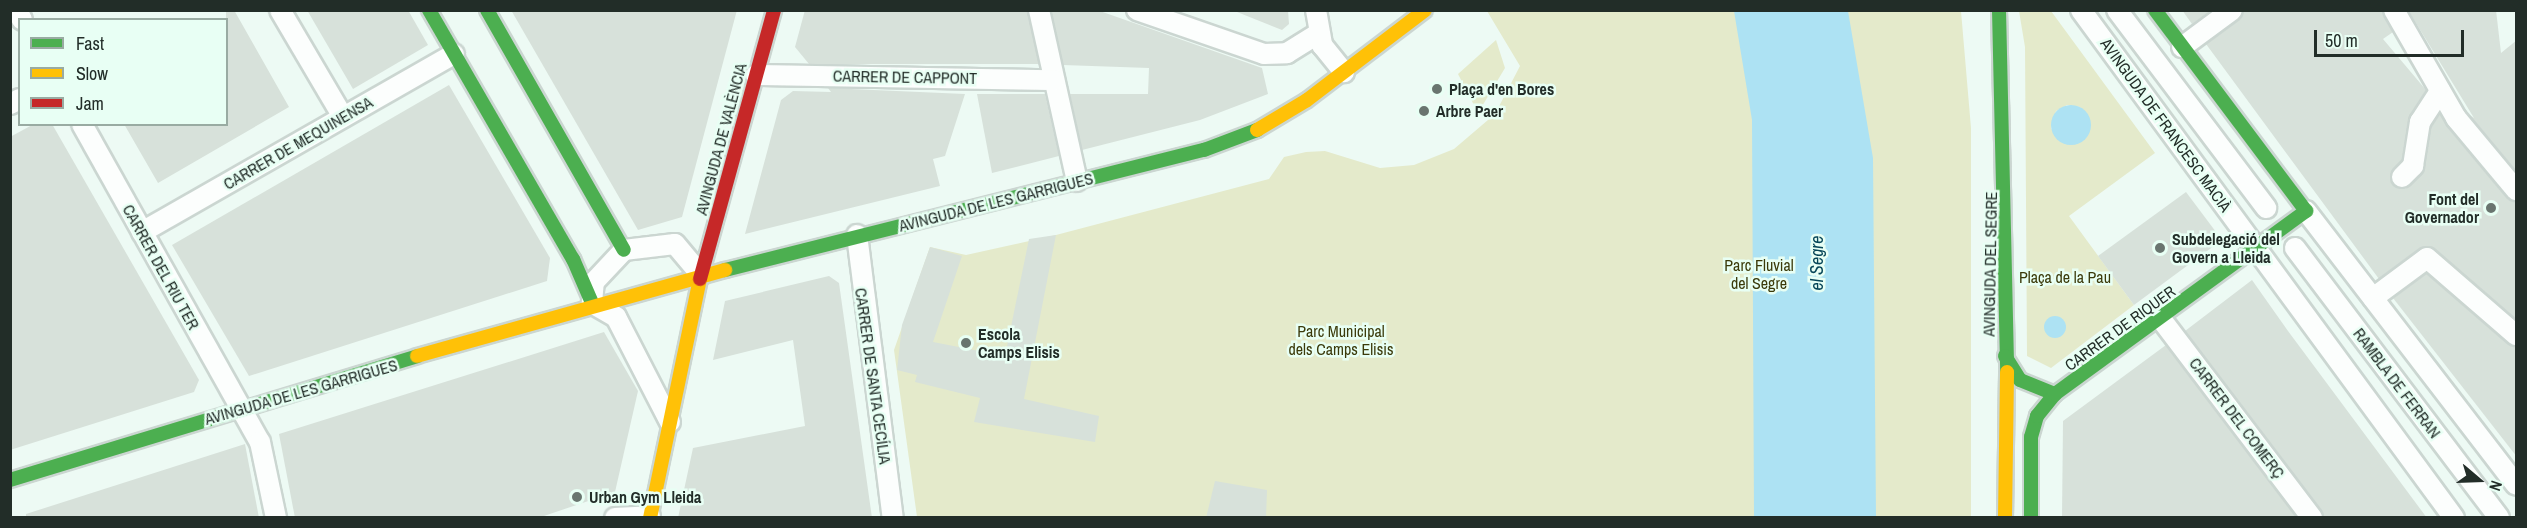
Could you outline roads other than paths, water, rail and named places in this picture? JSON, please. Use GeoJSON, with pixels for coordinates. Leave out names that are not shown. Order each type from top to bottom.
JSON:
{"type":"FeatureCollection","features":[{"type":"Feature","properties":{"kind":"main road"},"geometry":{"type":"LineString","coordinates":[[429,10],[569,252],[592,303]]}},
{"type":"Feature","properties":{"kind":"main road"},"geometry":{"type":"LineString","coordinates":[[487,10],[624,250]]}},
{"type":"Feature","properties":{"kind":"main road","name":"AVINGUDA DE VALÈNCIA"},"geometry":{"type":"LineString","coordinates":[[650,517],[701,275],[774,10]]}},
{"type":"Feature","properties":{"kind":"main road"},"geometry":{"type":"LineString","coordinates":[[1344,72],[1425,10]]}},
{"type":"Feature","properties":{"kind":"main road","name":"AVINGUDA DEL SEGRE"},"geometry":{"type":"LineString","coordinates":[[1999,10],[2007,121],[2005,518]]}},
{"type":"Feature","properties":{"kind":"main road"},"geometry":{"type":"LineString","coordinates":[[2155,10],[2306,211],[2258,248]]}},
{"type":"Feature","properties":{"kind":"main road","name":"AVINGUDA DE LES GARRIGUES"},"geometry":{"type":"LineString","coordinates":[[10,480],[592,303],[856,235],[1204,150],[1285,113],[1344,72]]}},
{"type":"Feature","properties":{"kind":"main road","name":"CARRER DE RIQUER"},"geometry":{"type":"LineString","coordinates":[[2055,394],[2258,248]]}},
{"type":"Feature","properties":{"kind":"main road"},"geometry":{"type":"LineString","coordinates":[[2005,356],[2020,380],[2055,394],[2037,416],[2031,436],[2031,518]]}},
{"type":"Feature","properties":{"kind":"street"},"geometry":{"type":"LineString","coordinates":[[280,10],[343,117]]}},
{"type":"Feature","properties":{"kind":"street"},"geometry":{"type":"LineString","coordinates":[[1039,10],[1077,181]]}},
{"type":"Feature","properties":{"kind":"street"},"geometry":{"type":"LineString","coordinates":[[1137,10],[1279,56],[1317,34]]}},
{"type":"Feature","properties":{"kind":"street"},"geometry":{"type":"LineString","coordinates":[[1316,10],[1317,34],[1344,72]]}},
{"type":"Feature","properties":{"kind":"street","name":"AVINGUDA DE FRANCESC MACIÀ"},"geometry":{"type":"LineString","coordinates":[[2081,10],[2258,248]]}},
{"type":"Feature","properties":{"kind":"street","name":"AVINGUDA DE FRANCESC MACIÀ"},"geometry":{"type":"LineString","coordinates":[[2117,10],[2266,208]]}},
{"type":"Feature","properties":{"kind":"street"},"geometry":{"type":"LineString","coordinates":[[2182,47],[2232,10]]}},
{"type":"Feature","properties":{"kind":"street"},"geometry":{"type":"LineString","coordinates":[[2394,10],[2440,91],[2514,187]]}},
{"type":"Feature","properties":{"kind":"street","name":"CARRER DE MEQUINENSA"},"geometry":{"type":"LineString","coordinates":[[142,232],[454,54]]}},
{"type":"Feature","properties":{"kind":"street","name":"CARRER DE CAPPONT"},"geometry":{"type":"LineString","coordinates":[[756,75],[1054,80]]}},
{"type":"Feature","properties":{"kind":"street"},"geometry":{"type":"LineString","coordinates":[[2402,177],[2413,166],[2420,122],[2440,91]]}},
{"type":"Feature","properties":{"kind":"street","name":"CARRER DEL RIU TER"},"geometry":{"type":"LineString","coordinates":[[83,126],[260,442],[276,518]]}},
{"type":"Feature","properties":{"kind":"street","name":"RAMBLA DE FERRAN"},"geometry":{"type":"LineString","coordinates":[[2306,211],[2515,479]]}},
{"type":"Feature","properties":{"kind":"street","name":"CARRER DE SANTA CECÍLIA"},"geometry":{"type":"LineString","coordinates":[[856,235],[892,518]]}},
{"type":"Feature","properties":{"kind":"street"},"geometry":{"type":"LineString","coordinates":[[670,422],[616,317],[592,303],[597,275],[624,250],[675,243],[701,275]]}},
{"type":"Feature","properties":{"kind":"street","name":"RAMBLA DE FERRAN"},"geometry":{"type":"LineString","coordinates":[[2258,248],[2454,518]]}},
{"type":"Feature","properties":{"kind":"street","name":"RAMBLA DE FERRAN"},"geometry":{"type":"LineString","coordinates":[[2295,248],[2499,518]]}},
{"type":"Feature","properties":{"kind":"street"},"geometry":{"type":"LineString","coordinates":[[2373,298],[2427,258],[2517,335]]}},
{"type":"Feature","properties":{"kind":"street","name":"CARRER DEL COMERÇ"},"geometry":{"type":"LineString","coordinates":[[2161,319],[2312,518]]}},
{"type":"Feature","properties":{"kind":"street"},"geometry":{"type":"LineString","coordinates":[[615,518],[650,517]]}},
{"type":"Feature","properties":{"kind":"water","name":"el Segre"},"geometry":{"type":"Polygon","coordinates":[[[1734,11],[1848,11],[1873,158],[1876,517],[1754,517],[1752,120],[1734,11]]]}},
{"type":"Feature","properties":{"kind":"water"},"geometry":{"type":"Polygon","coordinates":[[[2071,105],[2085,111],[2091,125],[2085,139],[2071,145],[2057,139],[2051,125],[2057,111],[2071,105]]]}},
{"type":"Feature","properties":{"kind":"water"},"geometry":{"type":"Polygon","coordinates":[[[2055,316],[2063,319],[2066,327],[2063,335],[2055,338],[2047,335],[2044,327],[2047,319],[2055,316]]]}},
{"type":"Feature","properties":{"kind":"place","name":"Plaça d'en Bores"},"geometry":{"type":"Point","coordinates":[1437,89]}},
{"type":"Feature","properties":{"kind":"place","name":"Arbre Paer"},"geometry":{"type":"Point","coordinates":[1424,111]}},
{"type":"Feature","properties":{"kind":"place","name":"Font del Governador"},"geometry":{"type":"Point","coordinates":[2491,208]}},
{"type":"Feature","properties":{"kind":"place","name":"Subdelegació del Govern a Lleida"},"geometry":{"type":"Point","coordinates":[2160,248]}},
{"type":"Feature","properties":{"kind":"place","name":"Escola Camps Elisis"},"geometry":{"type":"Point","coordinates":[966,343]}},
{"type":"Feature","properties":{"kind":"place","name":"Urban Gym Lleida"},"geometry":{"type":"Point","coordinates":[577,497]}},
{"type":"Feature","properties":{"kind":"park label","name":"Parc Fluvial del Segre"},"geometry":{"type":"Point","coordinates":[1759,274]}},
{"type":"Feature","properties":{"kind":"park label","name":"Plaça de la Pau"},"geometry":{"type":"Point","coordinates":[2065,277]}},
{"type":"Feature","properties":{"kind":"park label","name":"Parc Municipal dels Camps Elisis"},"geometry":{"type":"Point","coordinates":[1341,340]}}]}
